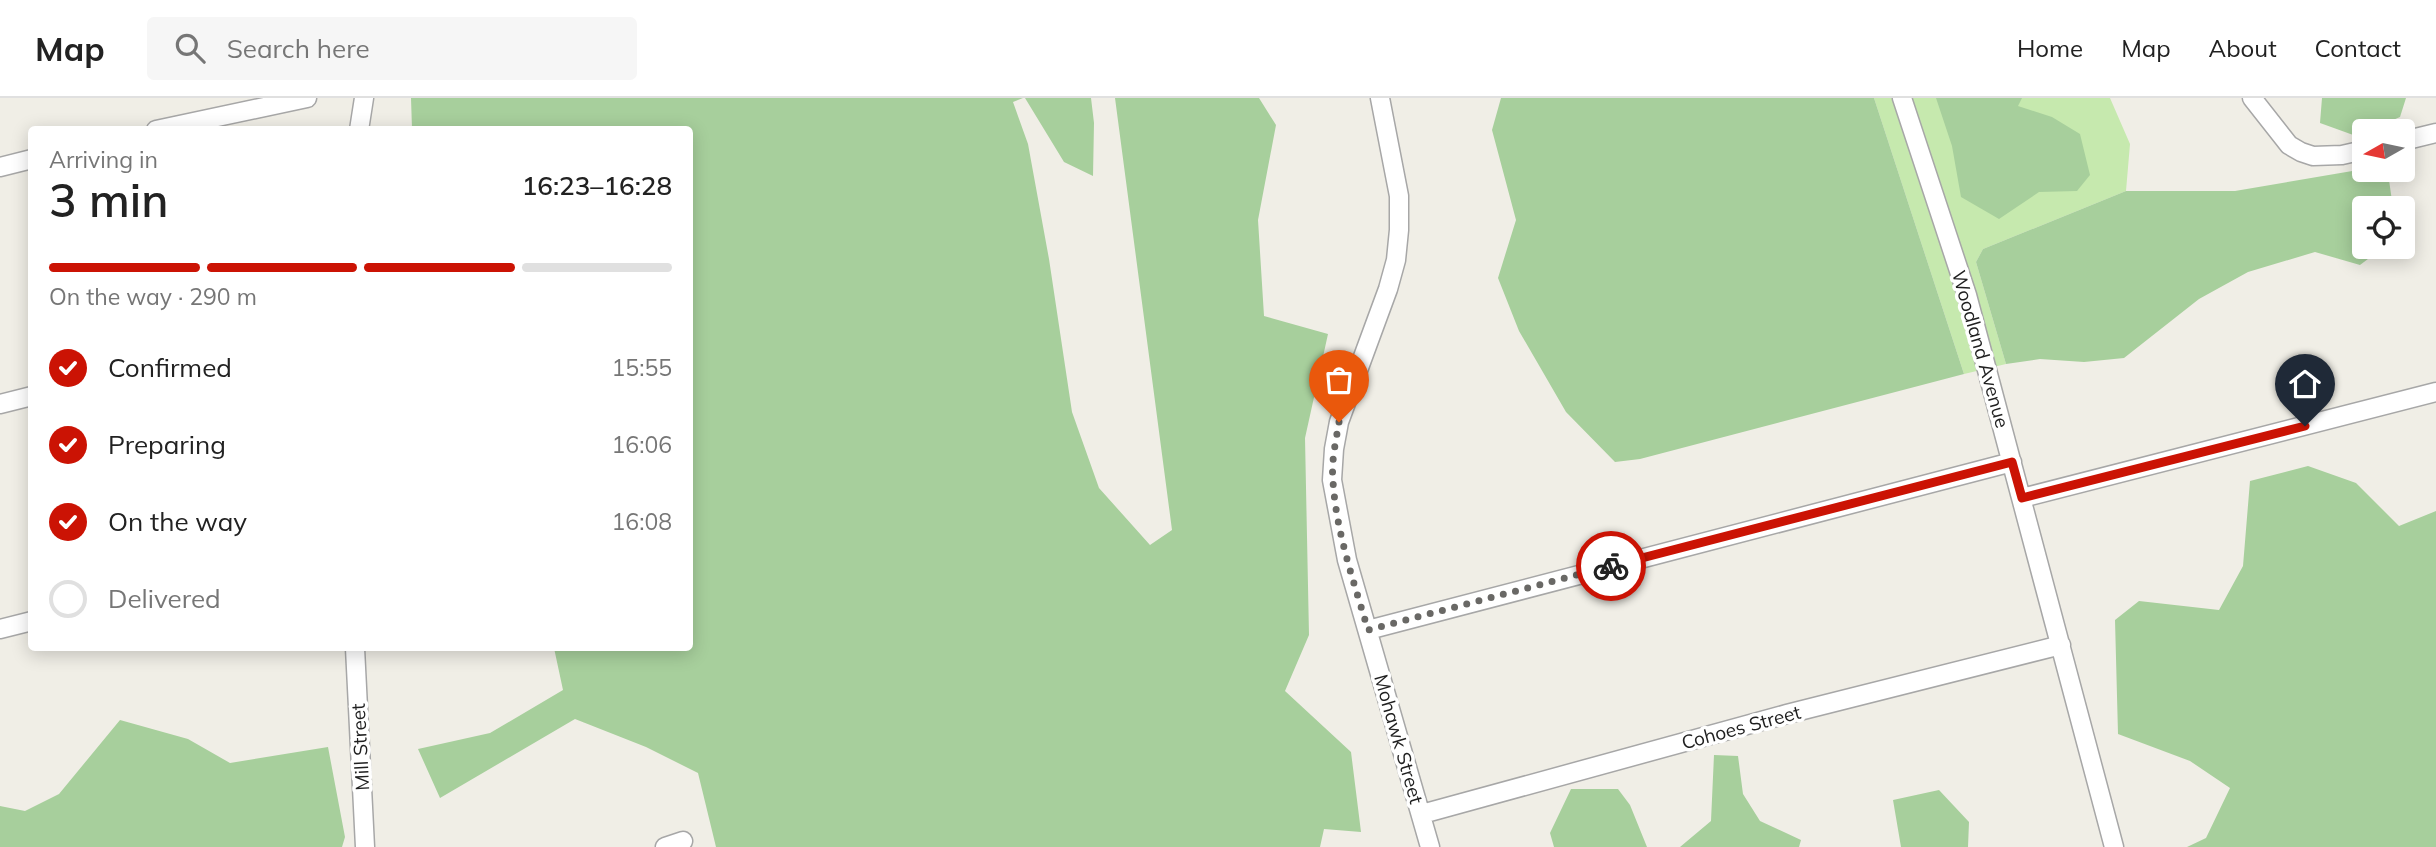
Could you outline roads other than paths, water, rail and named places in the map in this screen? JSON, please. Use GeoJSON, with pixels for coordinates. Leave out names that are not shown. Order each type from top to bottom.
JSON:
{"type":"FeatureCollection","features":[{"type":"Feature","properties":{"kind":"street"},"geometry":{"type":"LineString","coordinates":[[175,126],[307,98]]}},
{"type":"Feature","properties":{"kind":"street"},"geometry":{"type":"LineString","coordinates":[[360,126],[364,98]]}},
{"type":"Feature","properties":{"kind":"street","name":"Mohawk Street"},"geometry":{"type":"LineString","coordinates":[[1380,98],[1399,196],[1399,229],[1388,289],[1339,422],[1332,480],[1347,560],[1430,847]]}},
{"type":"Feature","properties":{"kind":"street","name":"Woodland Avenue"},"geometry":{"type":"LineString","coordinates":[[1902,98],[1965,288],[2115,847]]}},
{"type":"Feature","properties":{"kind":"street"},"geometry":{"type":"LineString","coordinates":[[2252,98],[2290,145],[2301,152],[2312,156],[2352,153]]}},
{"type":"Feature","properties":{"kind":"street"},"geometry":{"type":"LineString","coordinates":[[2415,138],[2436,133]]}},
{"type":"Feature","properties":{"kind":"street"},"geometry":{"type":"LineString","coordinates":[[0,167],[28,160]]}},
{"type":"Feature","properties":{"kind":"street"},"geometry":{"type":"LineString","coordinates":[[2022,498],[2436,392]]}},
{"type":"Feature","properties":{"kind":"street"},"geometry":{"type":"LineString","coordinates":[[0,404],[28,397]]}},
{"type":"Feature","properties":{"kind":"street"},"geometry":{"type":"LineString","coordinates":[[1368,630],[2012,462]]}},
{"type":"Feature","properties":{"kind":"street"},"geometry":{"type":"LineString","coordinates":[[0,629],[28,622]]}},
{"type":"Feature","properties":{"kind":"street","name":"Cohoes Street"},"geometry":{"type":"LineString","coordinates":[[1422,814],[1787,714],[2061,645]]}},
{"type":"Feature","properties":{"kind":"street","name":"Mill Street"},"geometry":{"type":"LineString","coordinates":[[355,651],[365,847]]}},
{"type":"Feature","properties":{"kind":"street"},"geometry":{"type":"LineString","coordinates":[[665,847],[683,841]]}}]}
